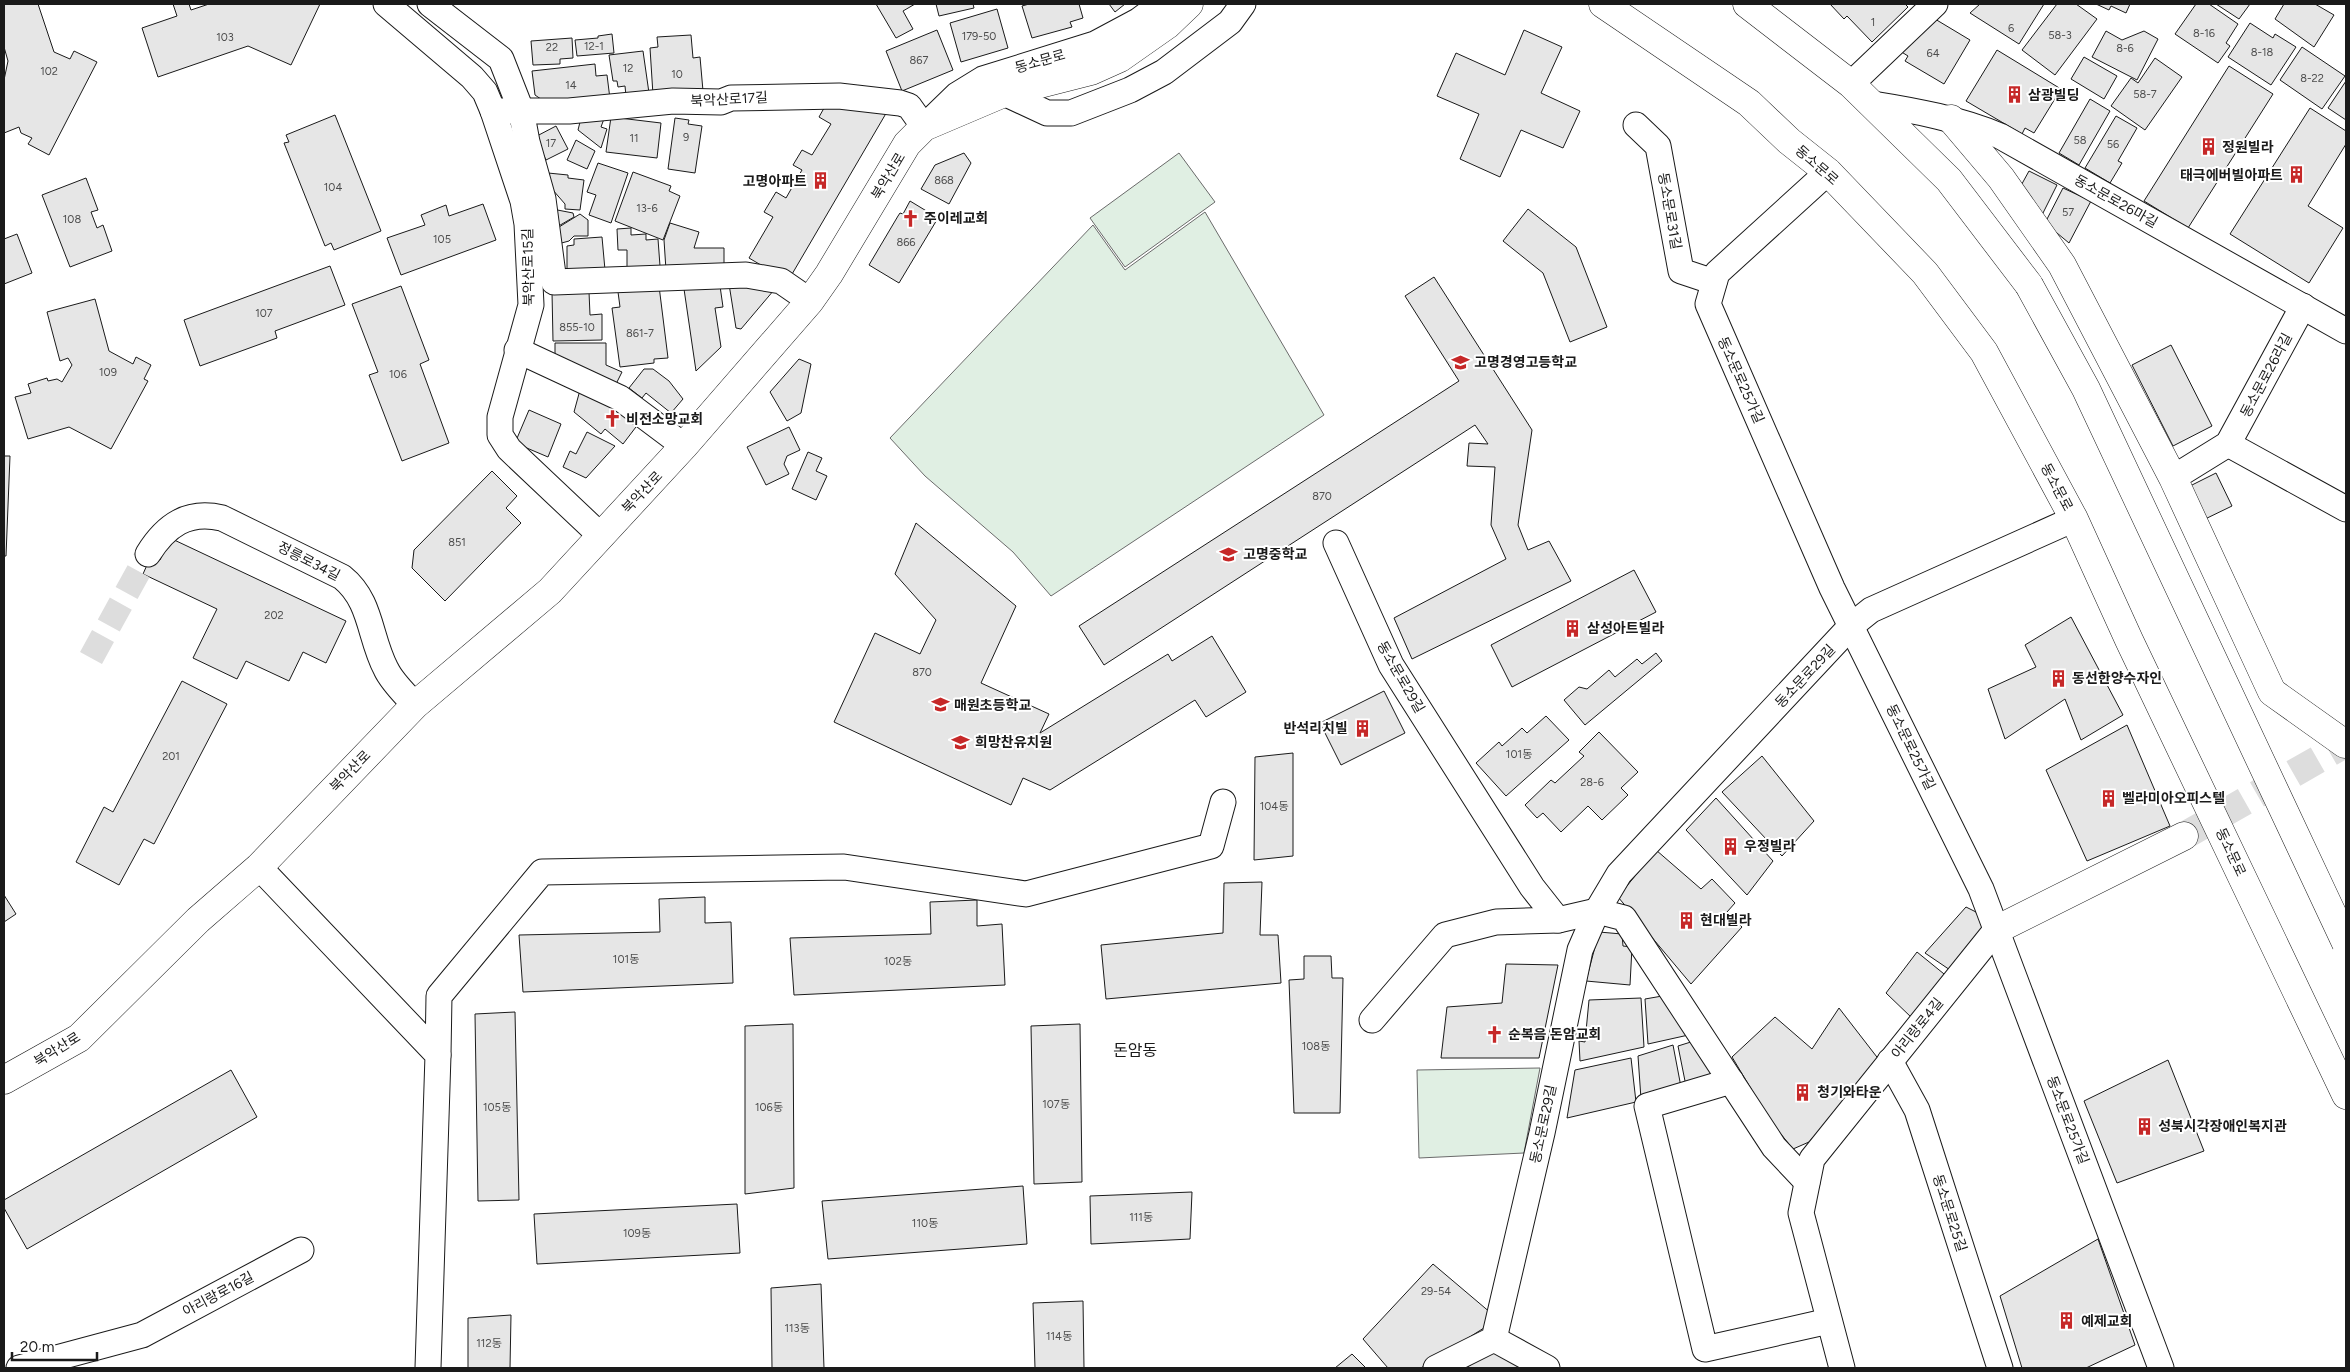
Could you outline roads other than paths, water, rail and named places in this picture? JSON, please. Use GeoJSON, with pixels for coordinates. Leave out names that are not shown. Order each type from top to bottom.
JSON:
{"type":"FeatureCollection","features":[{"type":"Feature","properties":{"kind":"street","name":"북악산로15길"},"geometry":{"type":"LineString","coordinates":[[386,4],[479,83],[494,111],[523,201],[528,224],[531,304],[500,417],[500,435],[509,449],[601,536]]}},
{"type":"Feature","properties":{"kind":"street","name":"동소문로"},"geometry":{"type":"LineString","coordinates":[[924,127],[957,94],[984,79],[1095,44],[1138,21],[1161,4]]}},
{"type":"Feature","properties":{"kind":"street","name":"북악산로"},"geometry":{"type":"LineString","coordinates":[[4,1080],[79,1038],[198,920],[259,867],[415,705],[550,591],[684,446],[810,302],[829,274],[907,144],[924,127],[1004,93],[1091,71],[1120,58],[1167,25],[1189,4]]}},
{"type":"Feature","properties":{"kind":"street"},"geometry":{"type":"LineString","coordinates":[[1004,93],[1048,113],[1071,113],[1130,90],[1164,72],[1230,22],[1243,4]]}},
{"type":"Feature","properties":{"kind":"street","name":"동소문로"},"geometry":{"type":"LineString","coordinates":[[1603,4],[1749,103],[1789,141],[1828,172],[1925,273],[1984,352],[2074,519],[2129,640],[2346,1095]]}},
{"type":"Feature","properties":{"kind":"street"},"geometry":{"type":"LineString","coordinates":[[1747,4],[1851,84],[1873,104],[1949,180],[2029,285],[2086,389],[2346,944]]}},
{"type":"Feature","properties":{"kind":"street"},"geometry":{"type":"LineString","coordinates":[[1851,84],[1935,4]]}},
{"type":"Feature","properties":{"kind":"street"},"geometry":{"type":"LineString","coordinates":[[443,8],[500,59],[521,110],[527,142],[543,199],[552,280],[555,282],[746,275],[781,281],[810,302]]}},
{"type":"Feature","properties":{"kind":"street","name":"북악산로17길"},"geometry":{"type":"LineString","coordinates":[[494,111],[569,111],[673,101],[721,102],[731,98],[839,96],[900,103],[909,106],[924,127]]}},
{"type":"Feature","properties":{"kind":"street","name":"동소문로26마길"},"geometry":{"type":"LineString","coordinates":[[1873,104],[1923,112],[1951,119],[2000,136],[2346,331]]}},
{"type":"Feature","properties":{"kind":"street"},"geometry":{"type":"LineString","coordinates":[[1951,119],[2001,178],[2054,252],[2173,478],[2272,692],[2346,744]]}},
{"type":"Feature","properties":{"kind":"street","name":"동소문로31길"},"geometry":{"type":"LineString","coordinates":[[1636,125],[1658,146],[1681,271],[1714,282]]}},
{"type":"Feature","properties":{"kind":"street","name":"동소문로25가길"},"geometry":{"type":"LineString","coordinates":[[1828,172],[1716,273],[1708,304],[1832,588],[1981,889],[2161,1368]]}},
{"type":"Feature","properties":{"kind":"street","name":"동소문로26라길"},"geometry":{"type":"LineString","coordinates":[[2173,478],[2228,444],[2303,306]]}},
{"type":"Feature","properties":{"kind":"street"},"geometry":{"type":"LineString","coordinates":[[517,350],[620,398],[684,446]]}},
{"type":"Feature","properties":{"kind":"street"},"geometry":{"type":"LineString","coordinates":[[2228,444],[2346,509]]}},
{"type":"Feature","properties":{"kind":"street","name":"정릉로34길"},"geometry":{"type":"LineString","coordinates":[[148,554],[163,533],[178,522],[207,514],[222,518],[342,577],[354,587],[362,602],[386,670],[415,705]]}},
{"type":"Feature","properties":{"kind":"street","name":"동소문로29길"},"geometry":{"type":"LineString","coordinates":[[1494,1339],[1542,1133],[1580,950],[1597,911],[1619,874],[1851,626],[1871,610],[2074,519]]}},
{"type":"Feature","properties":{"kind":"street","name":"동소문로29길"},"geometry":{"type":"LineString","coordinates":[[1336,544],[1391,665],[1532,887],[1558,920]]}},
{"type":"Feature","properties":{"kind":"street"},"geometry":{"type":"LineString","coordinates":[[428,1368],[439,996],[542,872],[844,867],[1026,894],[1211,846],[1223,802]]}},
{"type":"Feature","properties":{"kind":"street","name":"아리랑로4길"},"geometry":{"type":"LineString","coordinates":[[1842,1368],[1800,1213],[1812,1159],[1996,930],[2184,836]]}},
{"type":"Feature","properties":{"kind":"street"},"geometry":{"type":"LineString","coordinates":[[259,867],[438,1056]]}},
{"type":"Feature","properties":{"kind":"street"},"geometry":{"type":"LineString","coordinates":[[1372,1020],[1445,935],[1496,922],[1558,920],[1597,911],[1624,918],[1774,1147],[1807,1182]]}},
{"type":"Feature","properties":{"kind":"street","name":"동소문로25길"},"geometry":{"type":"LineString","coordinates":[[1890,1061],[1917,1110],[2000,1368]]}},
{"type":"Feature","properties":{"kind":"street"},"geometry":{"type":"LineString","coordinates":[[1731,1081],[1647,1106],[1705,1349],[1829,1321]]}},
{"type":"Feature","properties":{"kind":"street","name":"아리랑로16길"},"geometry":{"type":"LineString","coordinates":[[19,1368],[142,1335],[301,1250]]}},
{"type":"Feature","properties":{"kind":"street"},"geometry":{"type":"LineString","coordinates":[[1436,1368],[1494,1339],[1547,1368]]}},
{"type":"Feature","properties":{"kind":"tunnel"},"geometry":{"type":"LineString","coordinates":[[91,658],[148,554]]}},
{"type":"Feature","properties":{"kind":"tunnel"},"geometry":{"type":"LineString","coordinates":[[2184,836],[2345,744]]}},
{"type":"Feature","properties":{"kind":"place","name":"삼광빌딩"},"geometry":{"type":"Point","coordinates":[2014,95]}},
{"type":"Feature","properties":{"kind":"place","name":"정원빌라"},"geometry":{"type":"Point","coordinates":[2208,147]}},
{"type":"Feature","properties":{"kind":"place","name":"태극에버빌아파트"},"geometry":{"type":"Point","coordinates":[2297,175]}},
{"type":"Feature","properties":{"kind":"place","name":"고명아파트"},"geometry":{"type":"Point","coordinates":[821,181]}},
{"type":"Feature","properties":{"kind":"place","name":"주이레교회"},"geometry":{"type":"Point","coordinates":[910,218]}},
{"type":"Feature","properties":{"kind":"place","name":"고명경영고등학교"},"geometry":{"type":"Point","coordinates":[1460,362]}},
{"type":"Feature","properties":{"kind":"place","name":"비전소망교회"},"geometry":{"type":"Point","coordinates":[612,419]}},
{"type":"Feature","properties":{"kind":"place","name":"고명중학교"},"geometry":{"type":"Point","coordinates":[1229,554]}},
{"type":"Feature","properties":{"kind":"place","name":"삼성아트빌라"},"geometry":{"type":"Point","coordinates":[1573,628]}},
{"type":"Feature","properties":{"kind":"place","name":"동선한양수자인"},"geometry":{"type":"Point","coordinates":[2058,678]}},
{"type":"Feature","properties":{"kind":"place","name":"매원초등학교"},"geometry":{"type":"Point","coordinates":[940,705]}},
{"type":"Feature","properties":{"kind":"place","name":"반석리치빌"},"geometry":{"type":"Point","coordinates":[1362,728]}},
{"type":"Feature","properties":{"kind":"place","name":"희망찬유치원"},"geometry":{"type":"Point","coordinates":[961,742]}},
{"type":"Feature","properties":{"kind":"place","name":"벨라미아오피스텔"},"geometry":{"type":"Point","coordinates":[2108,798]}},
{"type":"Feature","properties":{"kind":"place","name":"우정빌라"},"geometry":{"type":"Point","coordinates":[1730,846]}},
{"type":"Feature","properties":{"kind":"place","name":"현대빌라"},"geometry":{"type":"Point","coordinates":[1686,920]}},
{"type":"Feature","properties":{"kind":"place","name":"순복음 돈암교회"},"geometry":{"type":"Point","coordinates":[1494,1034]}},
{"type":"Feature","properties":{"kind":"place","name":"청기와타운"},"geometry":{"type":"Point","coordinates":[1803,1092]}},
{"type":"Feature","properties":{"kind":"place","name":"성북시각장애인복지관"},"geometry":{"type":"Point","coordinates":[2144,1126]}},
{"type":"Feature","properties":{"kind":"place","name":"예제교회"},"geometry":{"type":"Point","coordinates":[2067,1321]}},
{"type":"Feature","properties":{"kind":"district","name":"돈암동"},"geometry":{"type":"Point","coordinates":[1135,1050]}}]}
